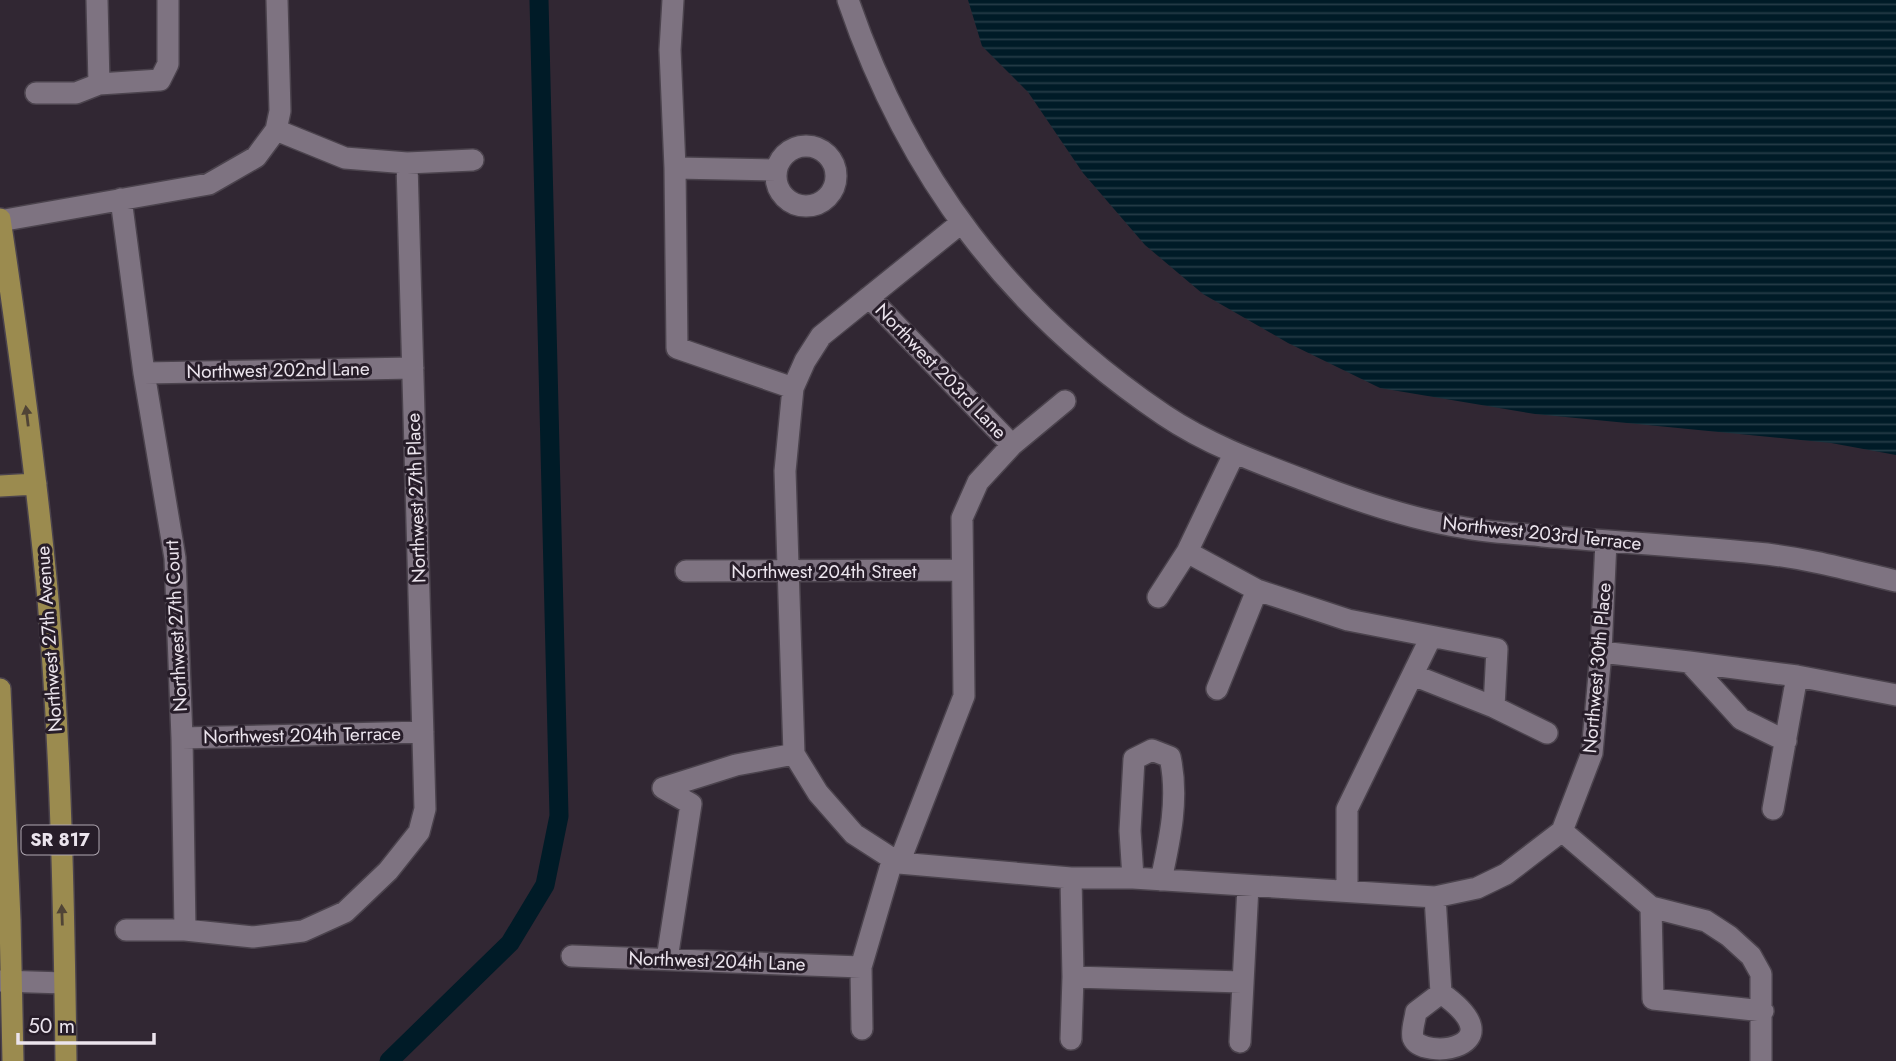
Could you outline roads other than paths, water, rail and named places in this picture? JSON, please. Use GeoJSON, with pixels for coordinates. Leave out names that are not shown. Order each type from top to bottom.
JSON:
{"type":"FeatureCollection","features":[{"type":"Feature","properties":{"kind":"main road","name":"Northwest 27th Avenue"},"geometry":{"type":"LineString","coordinates":[[0,220],[36,484],[48,601],[56,722],[66,1061]]}},
{"type":"Feature","properties":{"kind":"main road"},"geometry":{"type":"LineString","coordinates":[[0,485],[36,484]]}},
{"type":"Feature","properties":{"kind":"main road","name":"SR 817"},"geometry":{"type":"LineString","coordinates":[[0,689],[6,982],[13,1061]]}},
{"type":"Feature","properties":{"kind":"street"},"geometry":{"type":"LineString","coordinates":[[97,0],[99,84]]}},
{"type":"Feature","properties":{"kind":"street"},"geometry":{"type":"LineString","coordinates":[[36,93],[76,93],[99,84],[160,80],[169,64],[168,0]]}},
{"type":"Feature","properties":{"kind":"street"},"geometry":{"type":"LineString","coordinates":[[0,220],[209,184],[256,158],[276,130],[280,111],[277,0]]}},
{"type":"Feature","properties":{"kind":"street"},"geometry":{"type":"LineString","coordinates":[[673,0],[670,50],[675,168],[677,348],[793,388]]}},
{"type":"Feature","properties":{"kind":"street","name":"Northwest 203rd Terrace"},"geometry":{"type":"LineString","coordinates":[[848,0],[866,53],[902,130],[923,168],[961,223],[1032,307],[1097,365],[1166,416],[1234,453],[1358,501],[1411,517],[1468,529],[1760,553],[1896,581]]}},
{"type":"Feature","properties":{"kind":"street"},"geometry":{"type":"LineString","coordinates":[[276,130],[345,158],[407,163],[472,160]]}},
{"type":"Feature","properties":{"kind":"street","name":"Northwest 27th Place"},"geometry":{"type":"LineString","coordinates":[[185,930],[253,937],[303,931],[345,912],[388,871],[419,832],[425,808],[407,163]]}},
{"type":"Feature","properties":{"kind":"street"},"geometry":{"type":"LineString","coordinates":[[675,168],[776,170]]}},
{"type":"Feature","properties":{"kind":"street","name":"Northwest 27th Court"},"geometry":{"type":"LineString","coordinates":[[121,199],[144,373],[175,558],[182,738],[185,930]]}},
{"type":"Feature","properties":{"kind":"street"},"geometry":{"type":"LineString","coordinates":[[899,863],[854,834],[818,793],[794,754],[785,471],[793,388],[805,361],[821,336],[961,223]]}},
{"type":"Feature","properties":{"kind":"street","name":"Northwest 203rd Lane"},"geometry":{"type":"LineString","coordinates":[[869,297],[1012,445]]}},
{"type":"Feature","properties":{"kind":"street","name":"Northwest 202nd Lane"},"geometry":{"type":"LineString","coordinates":[[144,373],[413,368]]}},
{"type":"Feature","properties":{"kind":"street"},"geometry":{"type":"LineString","coordinates":[[899,863],[964,696],[962,518],[978,481],[1012,445],[1065,401]]}},
{"type":"Feature","properties":{"kind":"street"},"geometry":{"type":"LineString","coordinates":[[1158,597],[1187,552],[1234,453]]}},
{"type":"Feature","properties":{"kind":"street","name":"Northwest 30th Place"},"geometry":{"type":"LineString","coordinates":[[1562,831],[1592,753],[1601,652],[1605,541]]}},
{"type":"Feature","properties":{"kind":"street"},"geometry":{"type":"LineString","coordinates":[[1187,552],[1257,590],[1348,620],[1497,649],[1494,707]]}},
{"type":"Feature","properties":{"kind":"street","name":"Northwest 204th Street"},"geometry":{"type":"LineString","coordinates":[[686,571],[962,570]]}},
{"type":"Feature","properties":{"kind":"street"},"geometry":{"type":"LineString","coordinates":[[1217,689],[1257,590]]}},
{"type":"Feature","properties":{"kind":"street"},"geometry":{"type":"LineString","coordinates":[[1347,891],[1347,809],[1431,637]]}},
{"type":"Feature","properties":{"kind":"street"},"geometry":{"type":"LineString","coordinates":[[1601,652],[1797,676],[1896,695]]}},
{"type":"Feature","properties":{"kind":"street"},"geometry":{"type":"LineString","coordinates":[[1689,662],[1741,719],[1786,741]]}},
{"type":"Feature","properties":{"kind":"street"},"geometry":{"type":"LineString","coordinates":[[1413,675],[1494,707],[1547,733]]}},
{"type":"Feature","properties":{"kind":"street"},"geometry":{"type":"LineString","coordinates":[[1773,809],[1797,676]]}},
{"type":"Feature","properties":{"kind":"street","name":"Northwest 204th Terrace"},"geometry":{"type":"LineString","coordinates":[[182,738],[423,732]]}},
{"type":"Feature","properties":{"kind":"street"},"geometry":{"type":"LineString","coordinates":[[1133,878],[1130,831],[1134,759],[1152,750],[1170,757],[1175,780],[1172,825],[1161,880]]}},
{"type":"Feature","properties":{"kind":"street"},"geometry":{"type":"LineString","coordinates":[[667,958],[691,804],[663,788],[736,765],[794,754]]}},
{"type":"Feature","properties":{"kind":"street"},"geometry":{"type":"LineString","coordinates":[[862,1029],[861,967],[891,865],[899,863],[1071,877],[1133,878],[1435,897],[1477,888],[1506,874],[1562,831],[1651,907],[1706,922],[1729,936],[1751,956],[1761,974],[1761,1061]]}},
{"type":"Feature","properties":{"kind":"street"},"geometry":{"type":"LineString","coordinates":[[1071,877],[1071,1039]]}},
{"type":"Feature","properties":{"kind":"street"},"geometry":{"type":"LineString","coordinates":[[1240,1042],[1248,886]]}},
{"type":"Feature","properties":{"kind":"street"},"geometry":{"type":"LineString","coordinates":[[1435,897],[1441,993]]}},
{"type":"Feature","properties":{"kind":"street"},"geometry":{"type":"LineString","coordinates":[[1651,907],[1653,999],[1763,1011]]}},
{"type":"Feature","properties":{"kind":"street"},"geometry":{"type":"LineString","coordinates":[[126,930],[185,930]]}},
{"type":"Feature","properties":{"kind":"street","name":"Northwest 204th Lane"},"geometry":{"type":"LineString","coordinates":[[572,956],[861,967]]}},
{"type":"Feature","properties":{"kind":"street"},"geometry":{"type":"LineString","coordinates":[[1073,977],[1242,982]]}},
{"type":"Feature","properties":{"kind":"street"},"geometry":{"type":"LineString","coordinates":[[6,982],[64,983]]}},
{"type":"Feature","properties":{"kind":"water"},"geometry":{"type":"Polygon","coordinates":[[[968,0],[1896,0],[1896,455],[1831,443],[1535,414],[1380,388],[1288,343],[1203,294],[1145,245],[1083,173],[1028,92],[982,46],[968,0]]]}},
{"type":"Feature","properties":{"kind":"waterway"},"geometry":{"type":"LineString","coordinates":[[389,1061],[510,943],[545,885],[559,816],[539,0]]}}]}
